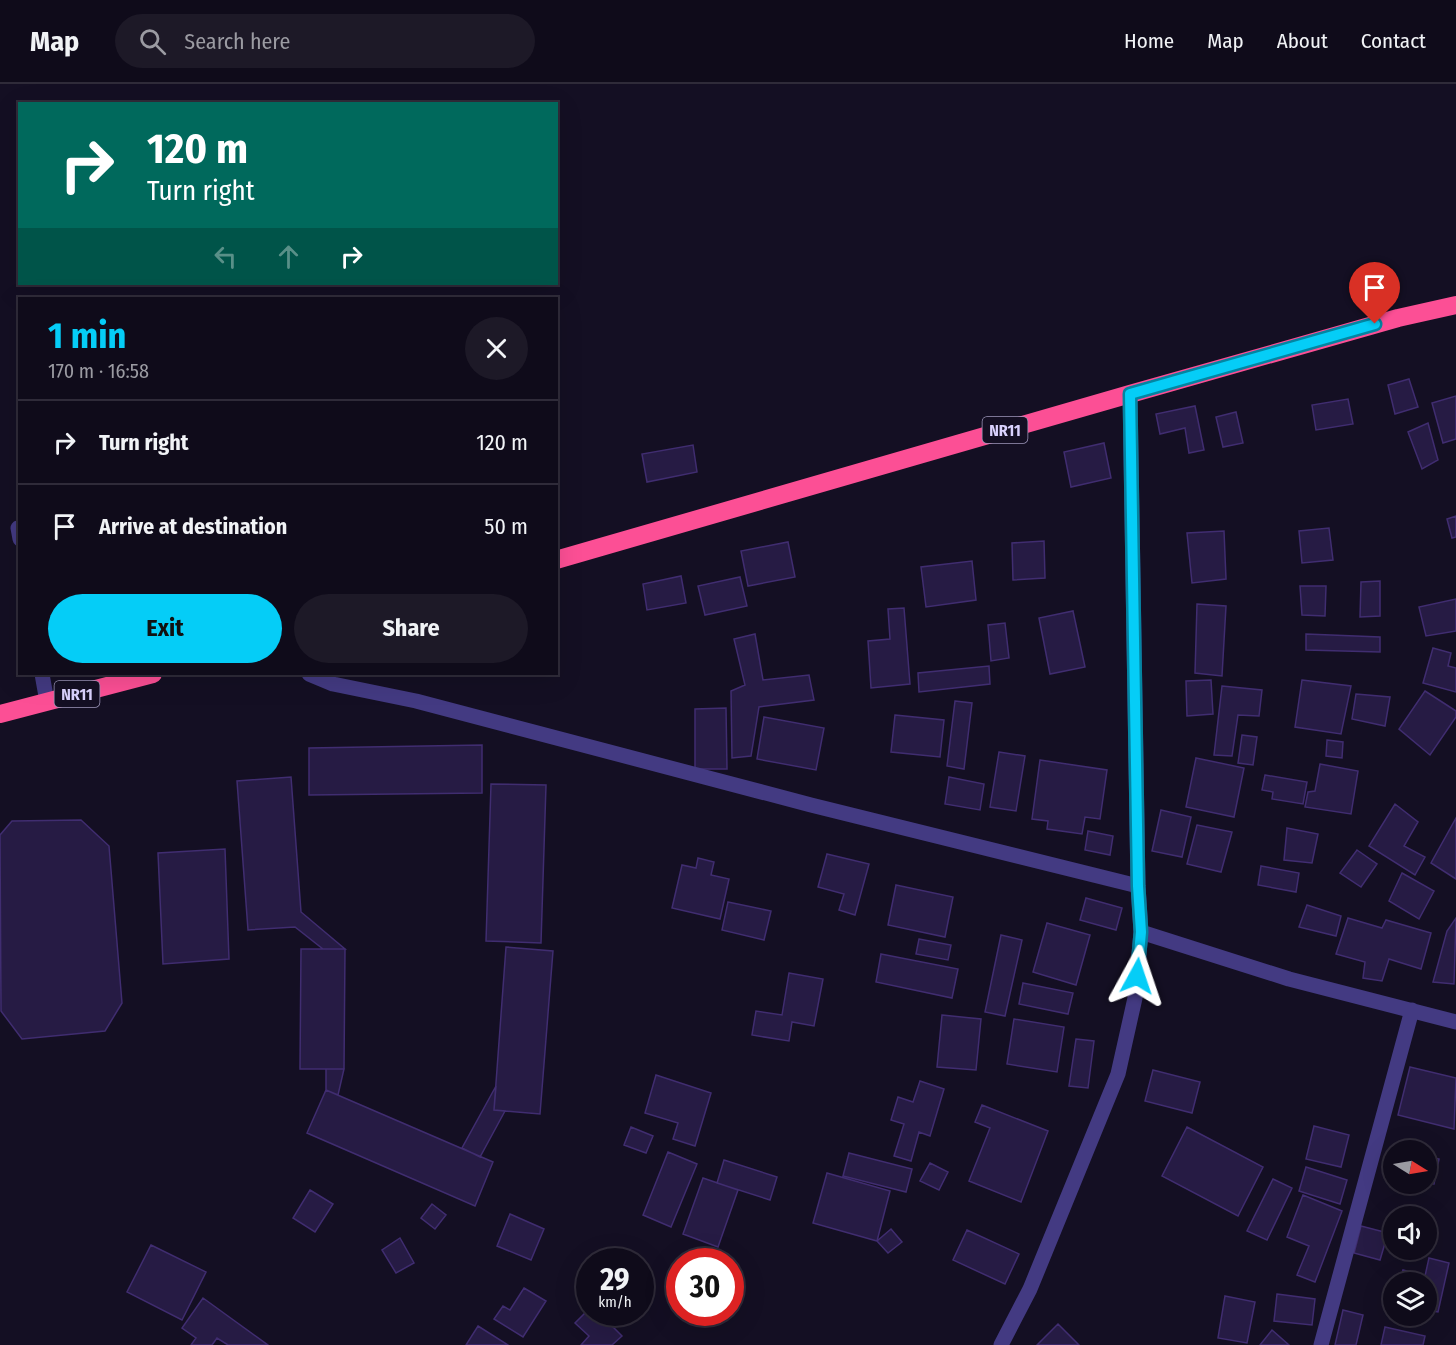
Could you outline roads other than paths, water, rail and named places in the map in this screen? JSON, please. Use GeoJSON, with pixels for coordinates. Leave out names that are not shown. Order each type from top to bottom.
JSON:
{"type":"FeatureCollection","features":[{"type":"Feature","properties":{"kind":"highway","name":"NR11"},"geometry":{"type":"LineString","coordinates":[[558,559],[1398,318],[1456,305]]}},
{"type":"Feature","properties":{"kind":"highway","name":"NR11"},"geometry":{"type":"LineString","coordinates":[[0,714],[149,675]]}},
{"type":"Feature","properties":{"kind":"street"},"geometry":{"type":"LineString","coordinates":[[1001,1345],[1030,1289],[1118,1074],[1135,998],[1141,932],[1138,886],[1130,394]]}},
{"type":"Feature","properties":{"kind":"street"},"geometry":{"type":"LineString","coordinates":[[42,675],[46,702]]}},
{"type":"Feature","properties":{"kind":"street"},"geometry":{"type":"LineString","coordinates":[[311,675],[333,684],[416,701],[811,805],[1138,886]]}},
{"type":"Feature","properties":{"kind":"street"},"geometry":{"type":"LineString","coordinates":[[1141,932],[1289,979],[1456,1022]]}},
{"type":"Feature","properties":{"kind":"street"},"geometry":{"type":"LineString","coordinates":[[1320,1345],[1412,1010]]}}]}
